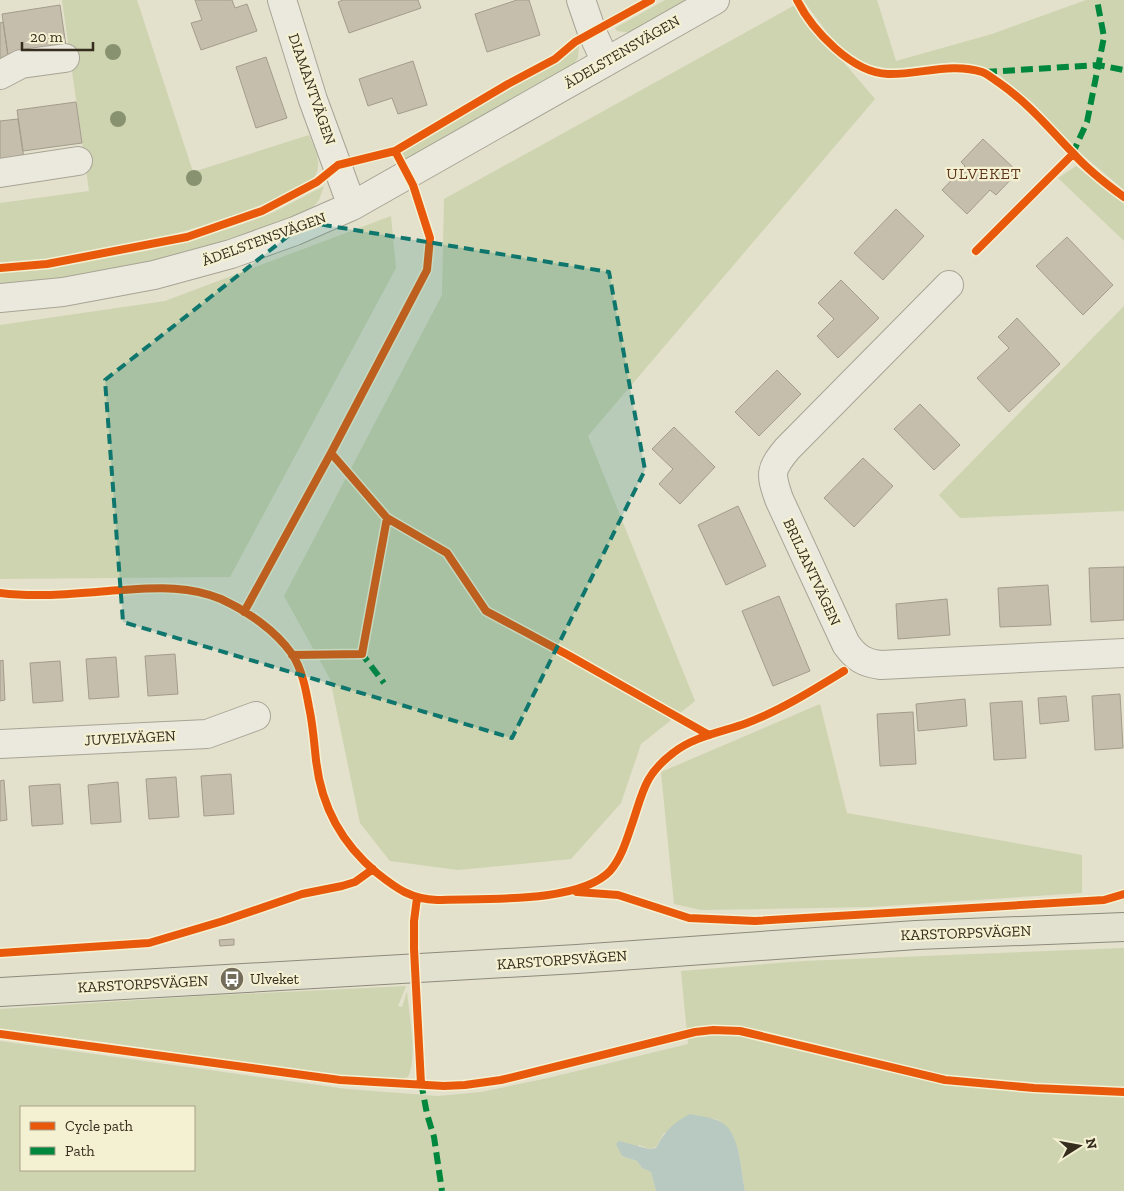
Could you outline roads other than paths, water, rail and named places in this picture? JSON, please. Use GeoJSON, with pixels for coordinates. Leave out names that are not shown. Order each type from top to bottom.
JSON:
{"type":"FeatureCollection","features":[{"type":"Feature","properties":{"kind":"main road","name":"KARSTORPSVÄGEN"},"geometry":{"type":"LineString","coordinates":[[0,992],[577,959],[916,935],[1124,927]]}},
{"type":"Feature","properties":{"kind":"street","name":"DIAMANTVÄGEN"},"geometry":{"type":"LineString","coordinates":[[282,0],[313,100],[352,206]]}},
{"type":"Feature","properties":{"kind":"street"},"geometry":{"type":"LineString","coordinates":[[581,0],[592,32],[606,62]]}},
{"type":"Feature","properties":{"kind":"street","name":"ÄDELSTENSVÄGEN"},"geometry":{"type":"LineString","coordinates":[[0,298],[63,292],[154,275],[231,254],[295,232],[352,206],[715,0]]}},
{"type":"Feature","properties":{"kind":"street"},"geometry":{"type":"LineString","coordinates":[[0,75],[22,64],[65,58]]}},
{"type":"Feature","properties":{"kind":"street"},"geometry":{"type":"LineString","coordinates":[[0,173],[78,161]]}},
{"type":"Feature","properties":{"kind":"street","name":"BRILJANTVÄGEN"},"geometry":{"type":"LineString","coordinates":[[949,285],[787,449],[774,466],[773,482],[778,499],[846,644],[854,655],[862,661],[881,664],[1124,653]]}},
{"type":"Feature","properties":{"kind":"street","name":"JUVELVÄGEN"},"geometry":{"type":"LineString","coordinates":[[0,744],[207,734],[256,716]]}},
{"type":"Feature","properties":{"kind":"place","name":"Ulveket"},"geometry":{"type":"Point","coordinates":[232,979]}},
{"type":"Feature","properties":{"kind":"district","name":"ULVEKET"},"geometry":{"type":"Point","coordinates":[984,173]}}]}
